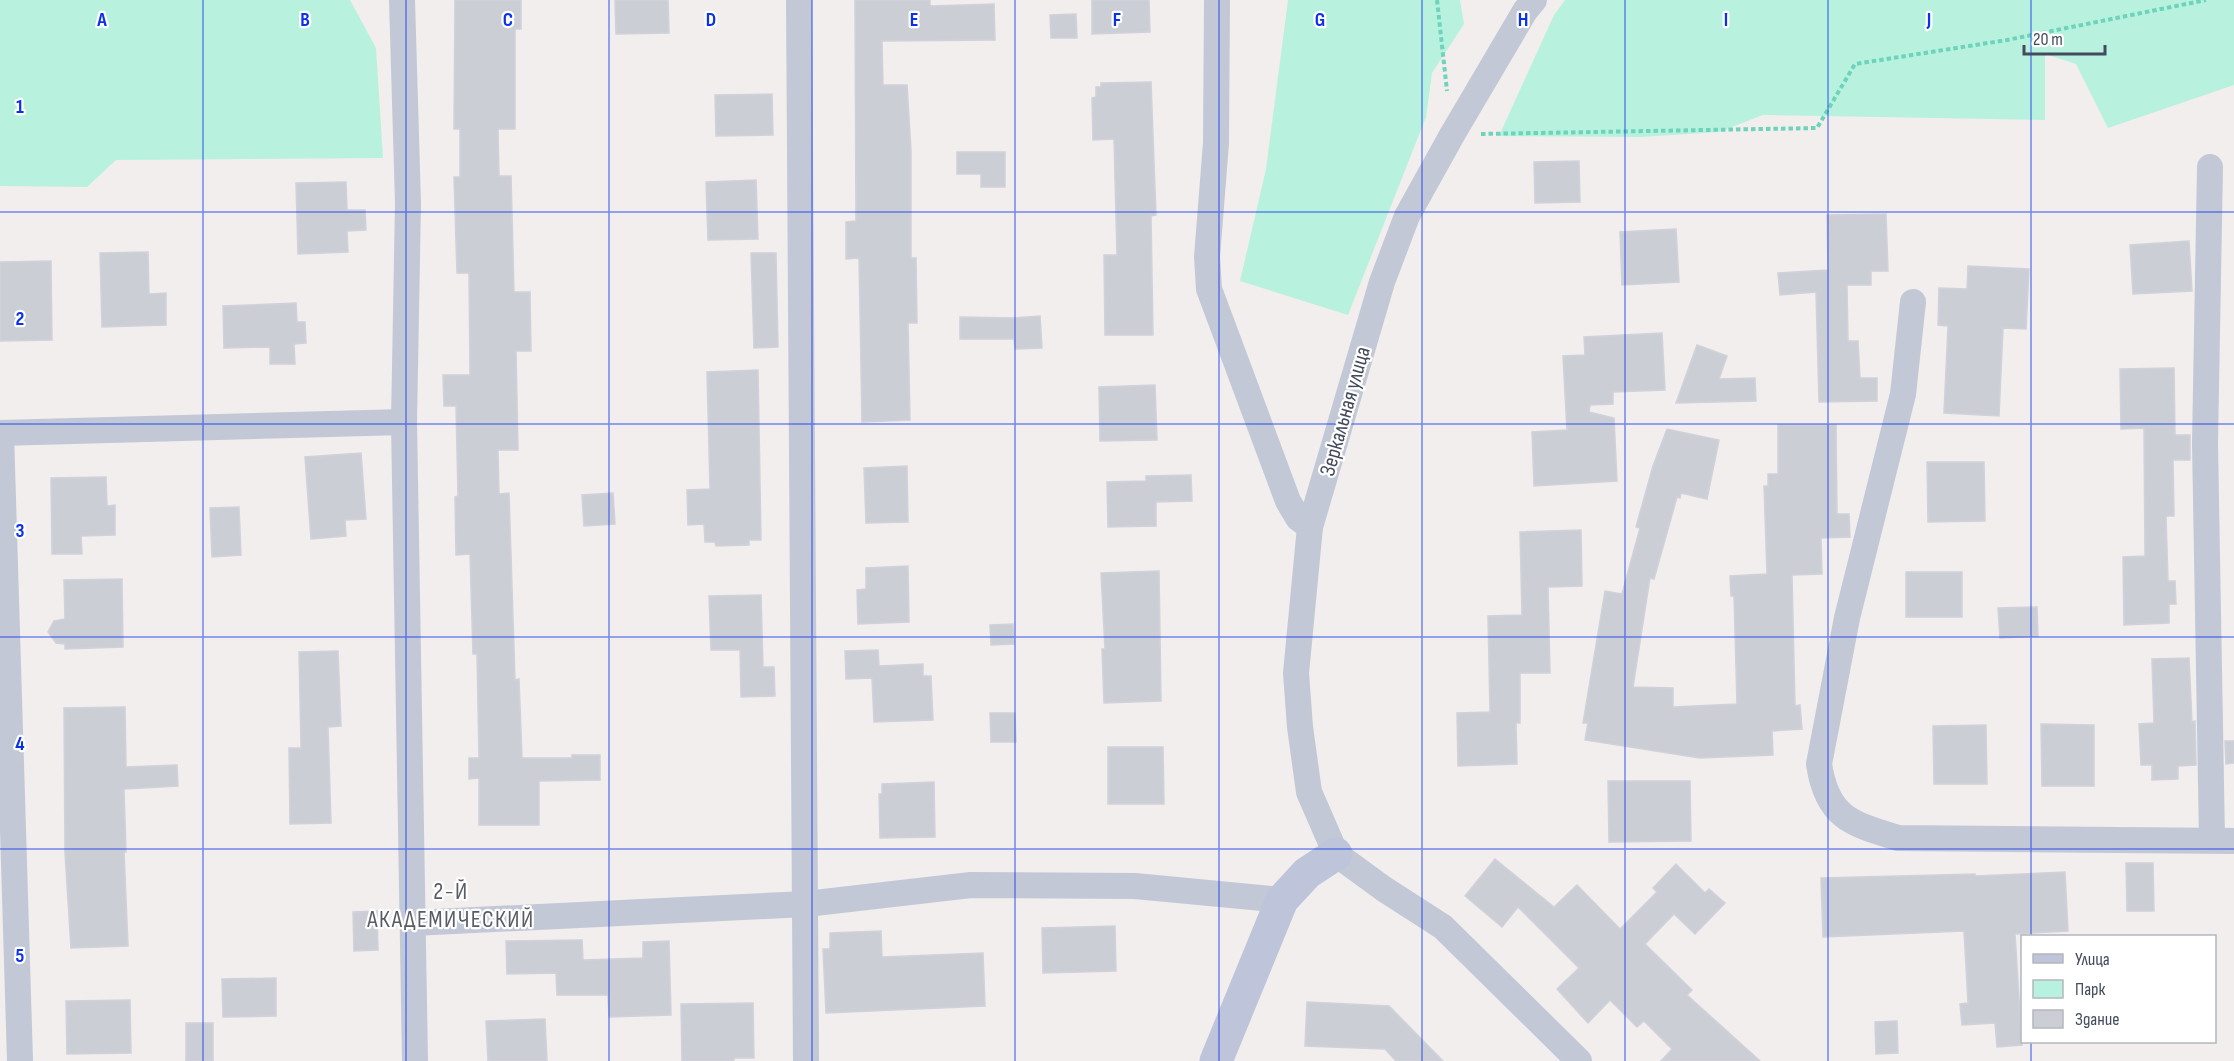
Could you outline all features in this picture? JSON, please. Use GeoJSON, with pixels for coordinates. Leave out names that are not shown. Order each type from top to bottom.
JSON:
{"type":"FeatureCollection","features":[{"type":"Feature","properties":{"kind":"street"},"geometry":{"type":"LineString","coordinates":[[402,0],[408,203],[404,422],[415,1061]]}},
{"type":"Feature","properties":{"kind":"street"},"geometry":{"type":"LineString","coordinates":[[799,0],[806,1061]]}},
{"type":"Feature","properties":{"kind":"street"},"geometry":{"type":"LineString","coordinates":[[1217,0],[1216,143],[1207,257],[1209,289],[1288,501],[1298,518],[1310,528]]}},
{"type":"Feature","properties":{"kind":"street","name":"Зеркальная улица"},"geometry":{"type":"LineString","coordinates":[[1336,854],[1309,792],[1300,728],[1296,673],[1310,528],[1382,282],[1407,216],[1452,135],[1525,11],[1534,0]]}},
{"type":"Feature","properties":{"kind":"street"},"geometry":{"type":"LineString","coordinates":[[1913,302],[1903,394],[1847,618],[1819,764],[1821,781],[1827,799],[1854,825],[1898,838],[2223,840],[2205,442],[2210,167]]}},
{"type":"Feature","properties":{"kind":"street"},"geometry":{"type":"LineString","coordinates":[[20,1061],[1,433],[404,422]]}},
{"type":"Feature","properties":{"kind":"street"},"geometry":{"type":"LineString","coordinates":[[1216,1061],[1282,900],[1307,873],[1336,854],[1384,889],[1443,927],[1579,1061]]}},
{"type":"Feature","properties":{"kind":"street"},"geometry":{"type":"LineString","coordinates":[[413,923],[806,904],[971,885],[1135,886],[1282,900]]}},
{"type":"Feature","properties":{"kind":"path"},"geometry":{"type":"LineString","coordinates":[[1437,0],[1452,135],[1817,128],[1856,64],[2007,40],[2206,0]]}},
{"type":"Feature","properties":{"kind":"green space"},"geometry":{"type":"Polygon","coordinates":[[[0,0],[350,0],[376,48],[383,158],[116,160],[87,187],[0,186],[0,0]]]}},
{"type":"Feature","properties":{"kind":"green space"},"geometry":{"type":"Polygon","coordinates":[[[1288,0],[1460,0],[1464,24],[1432,73],[1426,117],[1348,315],[1240,281],[1266,169],[1288,0]]]}},
{"type":"Feature","properties":{"kind":"green space"},"geometry":{"type":"Polygon","coordinates":[[[1565,0],[2234,0],[2234,85],[2108,128],[2076,64],[2045,54],[2045,120],[1763,115],[1719,132],[1641,137],[1499,136],[1554,15],[1565,0]]]}},
{"type":"Feature","properties":{"kind":"building"},"geometry":{"type":"Polygon","coordinates":[[[455,0],[521,0],[521,29],[515,29],[515,129],[498,129],[499,176],[511,176],[514,292],[530,292],[531,351],[516,351],[518,450],[498,450],[499,494],[509,493],[515,680],[519,679],[522,758],[572,758],[572,755],[600,755],[600,780],[539,781],[539,825],[479,825],[479,778],[469,779],[469,758],[479,758],[477,654],[473,654],[470,554],[456,555],[455,497],[458,496],[456,406],[444,406],[443,375],[470,375],[469,273],[457,273],[454,177],[460,177],[460,129],[454,129],[455,0]]]}},
{"type":"Feature","properties":{"kind":"building"},"geometry":{"type":"Polygon","coordinates":[[[615,0],[668,0],[669,33],[616,34],[615,0]]]}},
{"type":"Feature","properties":{"kind":"building"},"geometry":{"type":"Polygon","coordinates":[[[855,0],[930,0],[930,6],[994,4],[995,40],[882,41],[883,85],[907,85],[911,151],[911,258],[916,258],[917,323],[908,323],[910,420],[862,422],[859,258],[846,259],[846,222],[856,221],[855,0]]]}},
{"type":"Feature","properties":{"kind":"building"},"geometry":{"type":"Polygon","coordinates":[[[1092,0],[1149,0],[1150,32],[1092,34],[1092,0]]]}},
{"type":"Feature","properties":{"kind":"building"},"geometry":{"type":"Polygon","coordinates":[[[1076,14],[1077,38],[1051,38],[1050,15],[1076,14]]]}},
{"type":"Feature","properties":{"kind":"building"},"geometry":{"type":"Polygon","coordinates":[[[1151,82],[1156,215],[1151,216],[1153,335],[1105,335],[1104,255],[1117,255],[1114,139],[1093,140],[1092,98],[1096,97],[1096,87],[1101,87],[1101,83],[1151,82]]]}},
{"type":"Feature","properties":{"kind":"building"},"geometry":{"type":"Polygon","coordinates":[[[772,94],[773,135],[716,136],[715,95],[772,94]]]}},
{"type":"Feature","properties":{"kind":"building"},"geometry":{"type":"Polygon","coordinates":[[[957,152],[1005,152],[1005,187],[981,187],[981,174],[957,174],[957,152]]]}},
{"type":"Feature","properties":{"kind":"building"},"geometry":{"type":"Polygon","coordinates":[[[1579,161],[1580,202],[1535,203],[1534,162],[1579,161]]]}},
{"type":"Feature","properties":{"kind":"building"},"geometry":{"type":"Polygon","coordinates":[[[756,180],[758,239],[708,240],[706,182],[756,180]]]}},
{"type":"Feature","properties":{"kind":"building"},"geometry":{"type":"Polygon","coordinates":[[[346,182],[347,210],[365,210],[366,230],[347,231],[348,252],[298,254],[296,183],[346,182]]]}},
{"type":"Feature","properties":{"kind":"building"},"geometry":{"type":"Polygon","coordinates":[[[1886,214],[1888,271],[1871,271],[1871,285],[1847,285],[1848,341],[1858,341],[1860,378],[1877,378],[1877,401],[1819,402],[1816,292],[1780,295],[1778,273],[1828,270],[1827,215],[1886,214]]]}},
{"type":"Feature","properties":{"kind":"building"},"geometry":{"type":"Polygon","coordinates":[[[1676,229],[1679,282],[1622,285],[1620,232],[1676,229]]]}},
{"type":"Feature","properties":{"kind":"building"},"geometry":{"type":"Polygon","coordinates":[[[2189,241],[2192,291],[2133,294],[2130,245],[2189,241]]]}},
{"type":"Feature","properties":{"kind":"building"},"geometry":{"type":"Polygon","coordinates":[[[148,252],[149,294],[166,293],[166,325],[102,327],[100,253],[148,252]]]}},
{"type":"Feature","properties":{"kind":"building"},"geometry":{"type":"Polygon","coordinates":[[[751,253],[776,253],[778,347],[754,348],[751,253]]]}},
{"type":"Feature","properties":{"kind":"building"},"geometry":{"type":"Polygon","coordinates":[[[51,261],[52,340],[0,341],[0,262],[51,261]]]}},
{"type":"Feature","properties":{"kind":"building"},"geometry":{"type":"Polygon","coordinates":[[[1968,266],[2029,269],[2026,329],[2003,328],[1999,416],[1944,413],[1948,326],[1938,325],[1939,288],[1967,289],[1968,266]]]}},
{"type":"Feature","properties":{"kind":"building"},"geometry":{"type":"Polygon","coordinates":[[[296,303],[297,322],[305,322],[306,343],[294,344],[295,364],[270,364],[270,347],[224,348],[223,306],[296,303]]]}},
{"type":"Feature","properties":{"kind":"building"},"geometry":{"type":"Polygon","coordinates":[[[1040,316],[1042,348],[1015,349],[1014,339],[960,339],[960,317],[1040,316]]]}},
{"type":"Feature","properties":{"kind":"building"},"geometry":{"type":"Polygon","coordinates":[[[1662,333],[1665,390],[1613,392],[1613,404],[1590,405],[1589,412],[1614,418],[1617,481],[1534,486],[1532,432],[1567,430],[1563,356],[1585,355],[1584,337],[1662,333]]]}},
{"type":"Feature","properties":{"kind":"building"},"geometry":{"type":"Polygon","coordinates":[[[1697,345],[1727,356],[1719,379],[1755,378],[1756,401],[1676,403],[1697,345]]]}},
{"type":"Feature","properties":{"kind":"building"},"geometry":{"type":"Polygon","coordinates":[[[2174,368],[2175,435],[2190,435],[2190,460],[2173,460],[2174,516],[2166,516],[2168,581],[2175,581],[2176,604],[2169,604],[2169,623],[2124,625],[2123,557],[2145,556],[2144,428],[2121,429],[2120,369],[2174,368]]]}},
{"type":"Feature","properties":{"kind":"building"},"geometry":{"type":"Polygon","coordinates":[[[758,370],[761,540],[749,540],[749,545],[716,546],[715,542],[705,542],[704,524],[688,525],[687,490],[710,489],[707,372],[758,370]]]}},
{"type":"Feature","properties":{"kind":"building"},"geometry":{"type":"Polygon","coordinates":[[[1155,385],[1157,440],[1100,441],[1099,387],[1155,385]]]}},
{"type":"Feature","properties":{"kind":"building"},"geometry":{"type":"Polygon","coordinates":[[[1778,425],[1836,425],[1837,514],[1849,514],[1850,537],[1821,538],[1822,574],[1792,575],[1795,706],[1800,705],[1802,729],[1772,731],[1773,755],[1700,758],[1585,740],[1588,723],[1583,723],[1605,591],[1622,594],[1640,528],[1636,527],[1653,466],[1667,429],[1719,440],[1707,499],[1681,493],[1680,498],[1677,497],[1654,579],[1650,578],[1633,687],[1673,688],[1673,707],[1737,704],[1734,596],[1731,596],[1730,576],[1767,574],[1764,486],[1768,486],[1768,474],[1778,474],[1778,425]]]}},
{"type":"Feature","properties":{"kind":"building"},"geometry":{"type":"Polygon","coordinates":[[[361,453],[366,519],[345,520],[346,536],[311,539],[305,457],[361,453]]]}},
{"type":"Feature","properties":{"kind":"building"},"geometry":{"type":"Polygon","coordinates":[[[1927,462],[1984,462],[1985,521],[1928,522],[1927,462]]]}},
{"type":"Feature","properties":{"kind":"building"},"geometry":{"type":"Polygon","coordinates":[[[907,466],[908,522],[866,523],[864,468],[907,466]]]}},
{"type":"Feature","properties":{"kind":"building"},"geometry":{"type":"Polygon","coordinates":[[[1191,475],[1192,501],[1156,502],[1156,526],[1108,527],[1107,482],[1146,481],[1146,476],[1191,475]]]}},
{"type":"Feature","properties":{"kind":"building"},"geometry":{"type":"Polygon","coordinates":[[[106,477],[107,506],[115,505],[115,535],[81,536],[82,554],[52,554],[51,478],[106,477]]]}},
{"type":"Feature","properties":{"kind":"building"},"geometry":{"type":"Polygon","coordinates":[[[613,493],[615,524],[584,526],[582,495],[613,493]]]}},
{"type":"Feature","properties":{"kind":"building"},"geometry":{"type":"Polygon","coordinates":[[[239,507],[241,555],[212,557],[210,508],[239,507]]]}},
{"type":"Feature","properties":{"kind":"building"},"geometry":{"type":"Polygon","coordinates":[[[1581,530],[1582,586],[1548,587],[1550,673],[1520,673],[1520,723],[1516,723],[1517,764],[1458,766],[1457,713],[1490,712],[1488,616],[1522,615],[1520,532],[1581,530]]]}},
{"type":"Feature","properties":{"kind":"building"},"geometry":{"type":"Polygon","coordinates":[[[908,566],[909,622],[858,624],[857,590],[866,589],[866,568],[908,566]]]}},
{"type":"Feature","properties":{"kind":"building"},"geometry":{"type":"Polygon","coordinates":[[[1159,571],[1161,701],[1104,703],[1102,649],[1105,649],[1101,573],[1159,571]]]}},
{"type":"Feature","properties":{"kind":"building"},"geometry":{"type":"Polygon","coordinates":[[[1906,572],[1962,572],[1962,617],[1906,617],[1906,572]]]}},
{"type":"Feature","properties":{"kind":"building"},"geometry":{"type":"Polygon","coordinates":[[[122,579],[123,647],[65,649],[65,644],[56,643],[48,632],[54,621],[65,619],[64,580],[122,579]]]}},
{"type":"Feature","properties":{"kind":"building"},"geometry":{"type":"Polygon","coordinates":[[[761,595],[763,667],[774,667],[775,696],[741,697],[740,650],[711,650],[709,596],[761,595]]]}},
{"type":"Feature","properties":{"kind":"building"},"geometry":{"type":"Polygon","coordinates":[[[2037,607],[2038,636],[2000,638],[1998,608],[2037,607]]]}},
{"type":"Feature","properties":{"kind":"building"},"geometry":{"type":"Polygon","coordinates":[[[1013,624],[1014,644],[991,645],[990,625],[1013,624]]]}},
{"type":"Feature","properties":{"kind":"building"},"geometry":{"type":"Polygon","coordinates":[[[878,650],[879,666],[923,664],[923,676],[931,676],[933,720],[874,722],[872,678],[846,679],[845,651],[878,650]]]}},
{"type":"Feature","properties":{"kind":"building"},"geometry":{"type":"Polygon","coordinates":[[[338,651],[341,726],[328,727],[331,823],[290,824],[289,748],[301,748],[299,652],[338,651]]]}},
{"type":"Feature","properties":{"kind":"building"},"geometry":{"type":"Polygon","coordinates":[[[2189,658],[2192,722],[2195,721],[2196,765],[2178,766],[2178,779],[2152,780],[2152,765],[2141,765],[2139,724],[2154,723],[2152,659],[2189,658]]]}},
{"type":"Feature","properties":{"kind":"building"},"geometry":{"type":"Polygon","coordinates":[[[125,707],[126,767],[177,765],[178,786],[124,789],[128,946],[71,948],[65,853],[64,708],[125,707]]]}},
{"type":"Feature","properties":{"kind":"building"},"geometry":{"type":"Polygon","coordinates":[[[990,713],[1015,713],[1016,742],[991,742],[990,713]]]}},
{"type":"Feature","properties":{"kind":"building"},"geometry":{"type":"Polygon","coordinates":[[[2041,724],[2094,725],[2094,786],[2042,786],[2041,724]]]}},
{"type":"Feature","properties":{"kind":"building"},"geometry":{"type":"Polygon","coordinates":[[[1986,725],[1987,784],[1934,784],[1933,726],[1986,725]]]}},
{"type":"Feature","properties":{"kind":"building"},"geometry":{"type":"Polygon","coordinates":[[[2225,741],[2234,741],[2234,763],[2226,764],[2225,741]]]}},
{"type":"Feature","properties":{"kind":"building"},"geometry":{"type":"Polygon","coordinates":[[[1108,747],[1163,747],[1164,804],[1108,804],[1108,747]]]}},
{"type":"Feature","properties":{"kind":"building"},"geometry":{"type":"Polygon","coordinates":[[[1608,781],[1690,781],[1691,841],[1609,842],[1608,781]]]}},
{"type":"Feature","properties":{"kind":"building"},"geometry":{"type":"Polygon","coordinates":[[[934,782],[935,837],[880,838],[879,794],[882,794],[882,784],[934,782]]]}},
{"type":"Feature","properties":{"kind":"building"},"geometry":{"type":"Polygon","coordinates":[[[1495,859],[1554,907],[1577,885],[1620,929],[1657,892],[1653,888],[1676,864],[1705,893],[1709,889],[1725,903],[1695,934],[1674,914],[1645,944],[1692,990],[1687,995],[1760,1061],[1661,1061],[1672,1049],[1644,1021],[1637,1027],[1610,1000],[1588,1023],[1557,989],[1579,968],[1518,907],[1502,927],[1465,896],[1495,859]]]}},
{"type":"Feature","properties":{"kind":"building"},"geometry":{"type":"Polygon","coordinates":[[[2126,863],[2153,863],[2154,911],[2127,911],[2126,863]]]}},
{"type":"Feature","properties":{"kind":"building"},"geometry":{"type":"Polygon","coordinates":[[[2065,872],[2068,931],[2015,934],[2022,1045],[1997,1047],[1995,1023],[1962,1025],[1960,1004],[1968,1003],[1964,931],[1823,937],[1821,878],[1975,874],[1975,876],[2065,872]]]}},
{"type":"Feature","properties":{"kind":"building"},"geometry":{"type":"Polygon","coordinates":[[[377,911],[378,950],[354,951],[353,912],[377,911]]]}},
{"type":"Feature","properties":{"kind":"building"},"geometry":{"type":"Polygon","coordinates":[[[1115,926],[1116,971],[1043,973],[1042,928],[1115,926]]]}},
{"type":"Feature","properties":{"kind":"building"},"geometry":{"type":"Polygon","coordinates":[[[881,931],[882,957],[983,953],[985,1006],[826,1013],[823,949],[830,949],[830,933],[881,931]]]}},
{"type":"Feature","properties":{"kind":"building"},"geometry":{"type":"Polygon","coordinates":[[[582,940],[583,960],[643,958],[643,942],[669,941],[671,1015],[609,1017],[608,995],[557,995],[556,973],[507,974],[506,941],[582,940]]]}},
{"type":"Feature","properties":{"kind":"building"},"geometry":{"type":"Polygon","coordinates":[[[276,978],[276,1016],[223,1017],[222,979],[276,978]]]}},
{"type":"Feature","properties":{"kind":"building"},"geometry":{"type":"Polygon","coordinates":[[[130,1000],[131,1053],[67,1054],[66,1001],[130,1000]]]}},
{"type":"Feature","properties":{"kind":"building"},"geometry":{"type":"Polygon","coordinates":[[[1307,1002],[1389,1006],[1443,1061],[1396,1061],[1385,1049],[1305,1046],[1307,1002]]]}},
{"type":"Feature","properties":{"kind":"building"},"geometry":{"type":"Polygon","coordinates":[[[753,1003],[754,1058],[734,1058],[734,1061],[682,1061],[681,1004],[753,1003]]]}},
{"type":"Feature","properties":{"kind":"building"},"geometry":{"type":"Polygon","coordinates":[[[545,1019],[547,1061],[488,1061],[486,1021],[545,1019]]]}},
{"type":"Feature","properties":{"kind":"building"},"geometry":{"type":"Polygon","coordinates":[[[1897,1021],[1898,1053],[1876,1054],[1875,1022],[1897,1021]]]}},
{"type":"Feature","properties":{"kind":"building"},"geometry":{"type":"Polygon","coordinates":[[[186,1023],[213,1023],[213,1061],[186,1061],[186,1023]]]}},
{"type":"Feature","properties":{"kind":"district","name":"2-Й АКАДЕМИЧЕСКИЙ"},"geometry":{"type":"Point","coordinates":[451,905]}}]}
